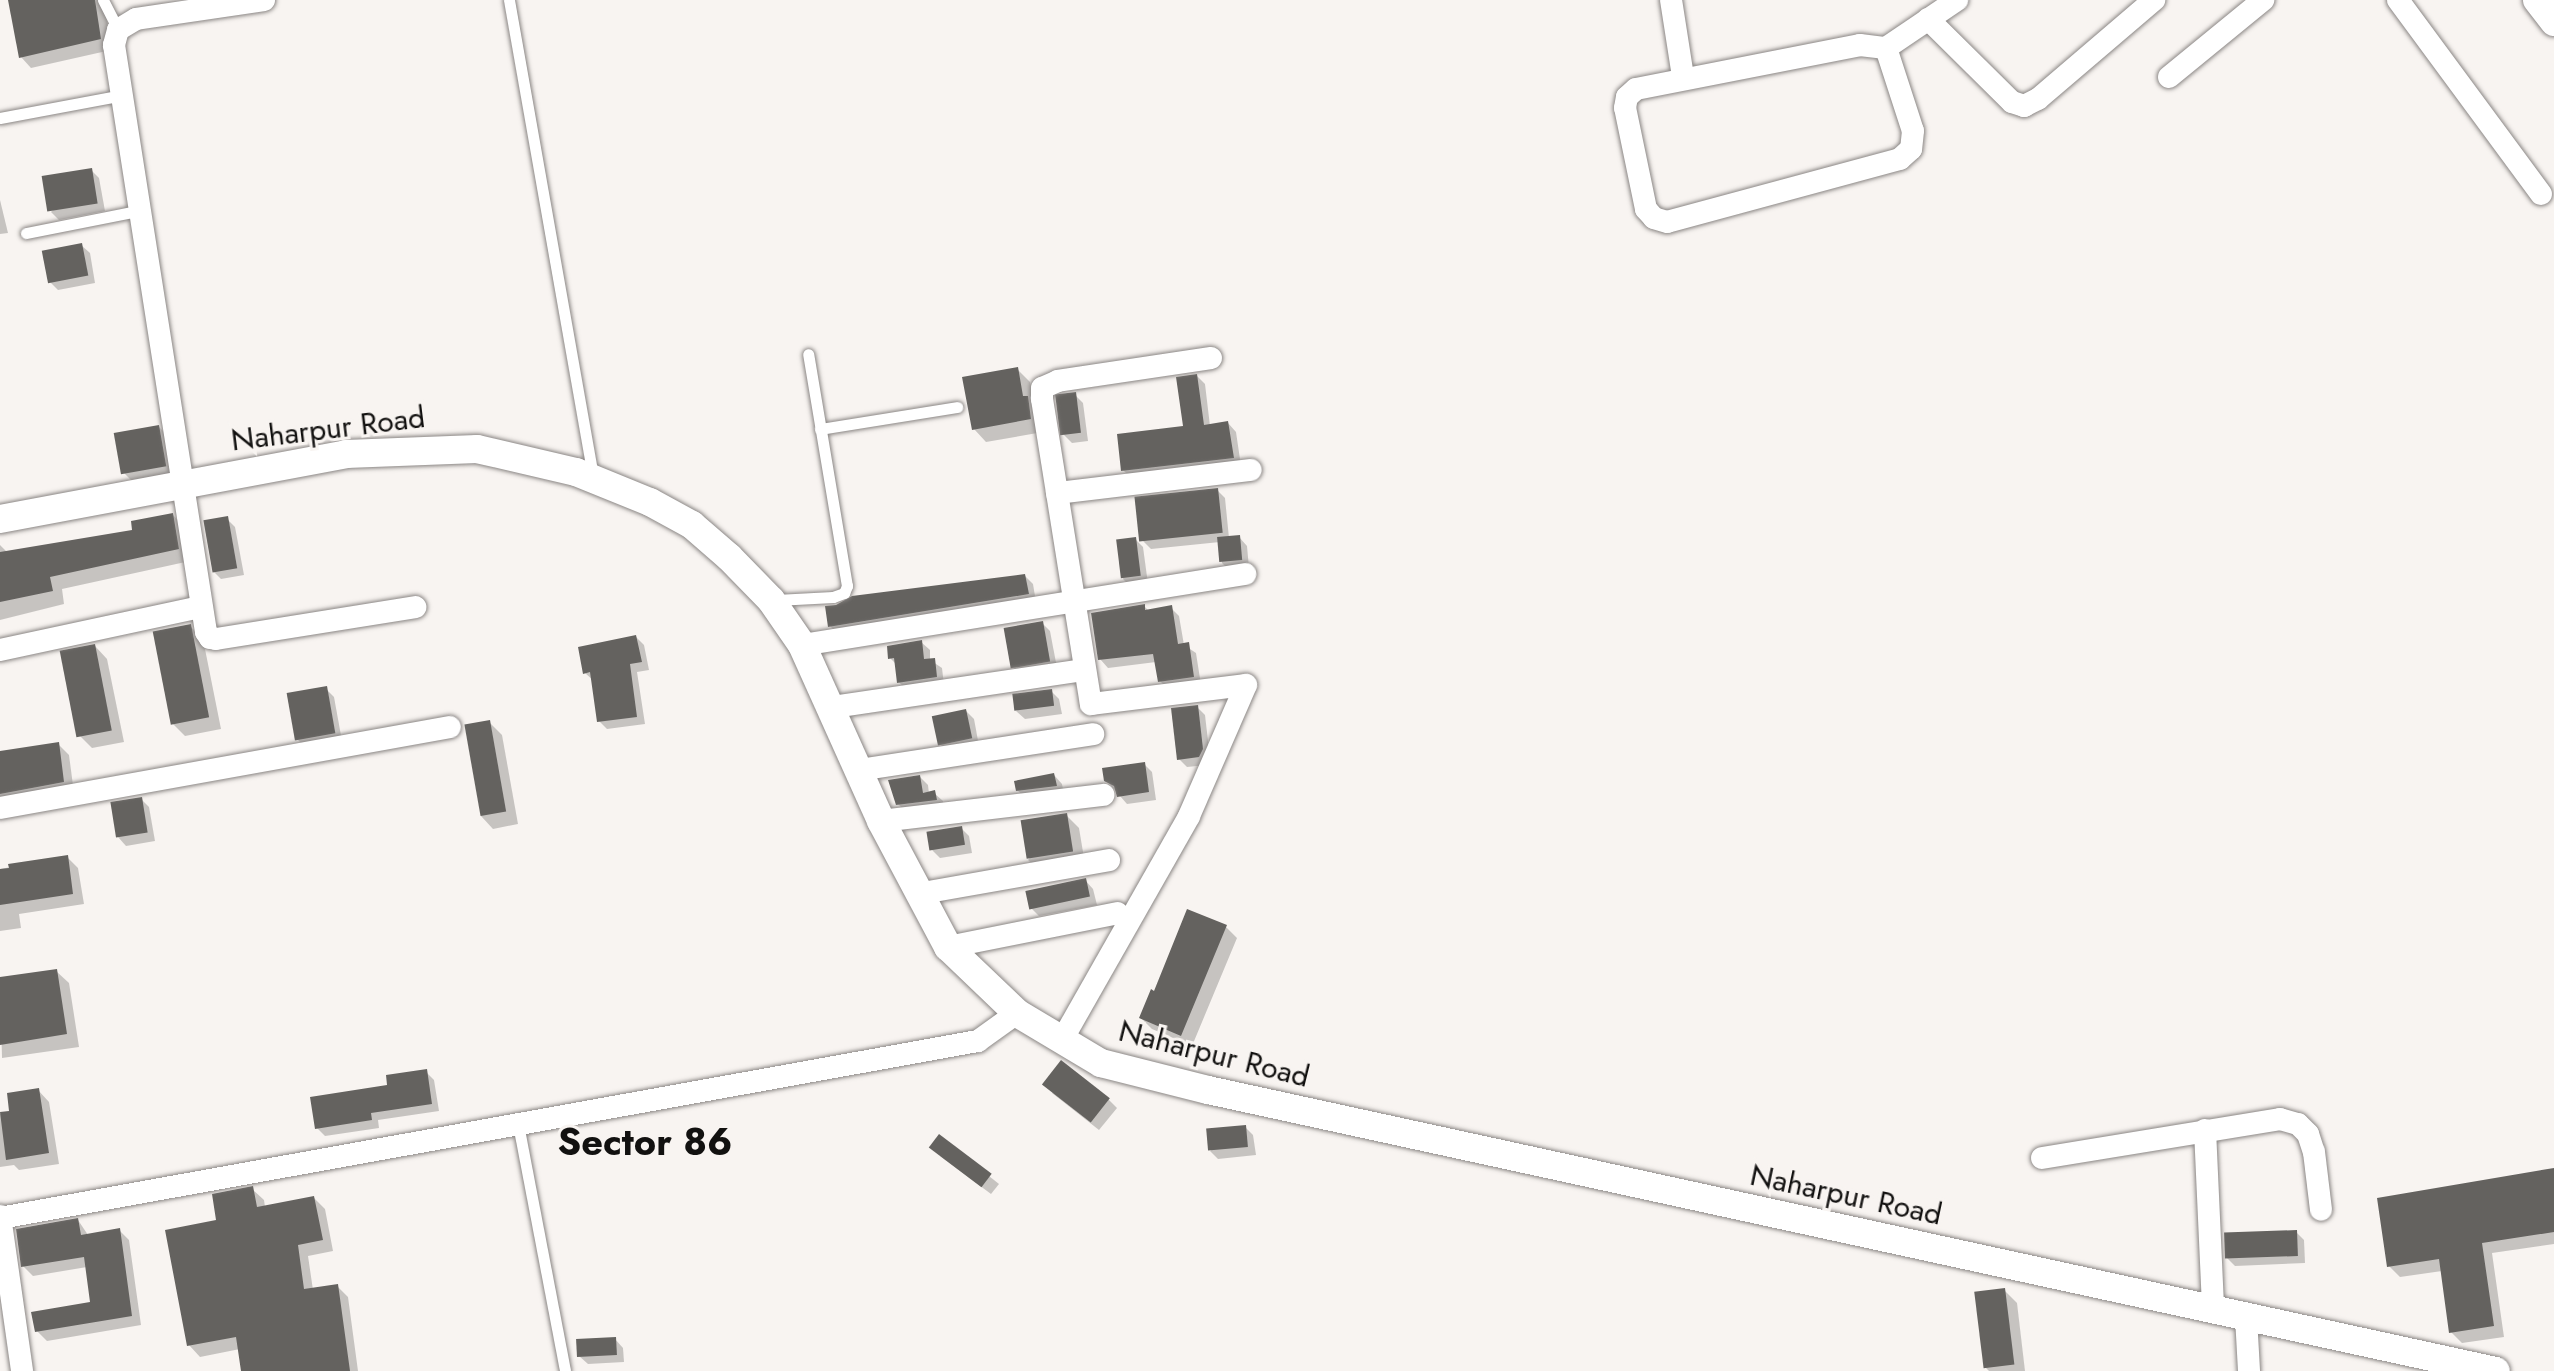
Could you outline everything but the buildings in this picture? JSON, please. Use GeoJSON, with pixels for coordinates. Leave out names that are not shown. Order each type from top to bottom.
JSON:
{"type":"FeatureCollection","features":[{"type":"Feature","properties":{"kind":"street"},"geometry":{"type":"LineString","coordinates":[[264,0],[136,19],[118,30],[114,45],[142,210],[180,483],[206,632],[210,638],[216,639],[415,607]]}},
{"type":"Feature","properties":{"kind":"street"},"geometry":{"type":"LineString","coordinates":[[1671,0],[1683,77]]}},
{"type":"Feature","properties":{"kind":"street"},"geometry":{"type":"LineString","coordinates":[[1886,48],[1913,131],[1911,149],[1900,159],[1667,222],[1654,218],[1646,209],[1625,108],[1627,97],[1636,89],[1683,77],[1860,45],[1886,48],[1957,0]]}},
{"type":"Feature","properties":{"kind":"street"},"geometry":{"type":"LineString","coordinates":[[1928,19],[2012,102],[2024,106],[2038,99],[2154,0]]}},
{"type":"Feature","properties":{"kind":"street"},"geometry":{"type":"LineString","coordinates":[[2169,77],[2263,0]]}},
{"type":"Feature","properties":{"kind":"street"},"geometry":{"type":"LineString","coordinates":[[2398,0],[2541,194]]}},
{"type":"Feature","properties":{"kind":"street"},"geometry":{"type":"LineString","coordinates":[[2537,0],[2554,22]]}},
{"type":"Feature","properties":{"kind":"street"},"geometry":{"type":"LineString","coordinates":[[1062,1040],[1189,816],[1246,685],[1091,704],[1042,388],[1058,381],[1211,358]]}},
{"type":"Feature","properties":{"kind":"street","name":"Naharpur Road"},"geometry":{"type":"LineString","coordinates":[[0,519],[346,454],[417,449],[477,449],[593,479],[650,502],[692,525],[771,600],[802,645],[833,707],[881,821],[917,894],[948,947],[1017,1013],[1101,1063],[1208,1090],[2496,1371]]}},
{"type":"Feature","properties":{"kind":"street"},"geometry":{"type":"LineString","coordinates":[[1057,493],[1251,470]]}},
{"type":"Feature","properties":{"kind":"street"},"geometry":{"type":"LineString","coordinates":[[802,645],[1245,574]]}},
{"type":"Feature","properties":{"kind":"street"},"geometry":{"type":"LineString","coordinates":[[0,650],[201,607]]}},
{"type":"Feature","properties":{"kind":"street"},"geometry":{"type":"LineString","coordinates":[[833,707],[1084,670]]}},
{"type":"Feature","properties":{"kind":"street"},"geometry":{"type":"LineString","coordinates":[[0,808],[450,727]]}},
{"type":"Feature","properties":{"kind":"street"},"geometry":{"type":"LineString","coordinates":[[859,770],[1093,734]]}},
{"type":"Feature","properties":{"kind":"street"},"geometry":{"type":"LineString","coordinates":[[881,821],[1103,795]]}},
{"type":"Feature","properties":{"kind":"street"},"geometry":{"type":"LineString","coordinates":[[917,894],[1109,860]]}},
{"type":"Feature","properties":{"kind":"street"},"geometry":{"type":"LineString","coordinates":[[948,947],[1118,913]]}},
{"type":"Feature","properties":{"kind":"street"},"geometry":{"type":"LineString","coordinates":[[22,1371],[0,1217],[978,1041],[1017,1013]]}},
{"type":"Feature","properties":{"kind":"street"},"geometry":{"type":"LineString","coordinates":[[2042,1158],[2280,1119],[2298,1124],[2308,1134],[2314,1152],[2321,1210]]}},
{"type":"Feature","properties":{"kind":"street"},"geometry":{"type":"LineString","coordinates":[[2205,1130],[2213,1309]]}},
{"type":"Feature","properties":{"kind":"street"},"geometry":{"type":"LineString","coordinates":[[2246,1317],[2249,1371]]}},
{"type":"Feature","properties":{"kind":"lane"},"geometry":{"type":"LineString","coordinates":[[103,0],[118,30]]}},
{"type":"Feature","properties":{"kind":"lane"},"geometry":{"type":"LineString","coordinates":[[509,0],[593,479]]}},
{"type":"Feature","properties":{"kind":"lane"},"geometry":{"type":"LineString","coordinates":[[0,118],[123,95]]}},
{"type":"Feature","properties":{"kind":"lane"},"geometry":{"type":"LineString","coordinates":[[26,233],[142,210]]}},
{"type":"Feature","properties":{"kind":"lane"},"geometry":{"type":"LineString","coordinates":[[771,600],[833,597],[844,593],[847,586],[808,354]]}},
{"type":"Feature","properties":{"kind":"lane"},"geometry":{"type":"LineString","coordinates":[[820,429],[957,407]]}},
{"type":"Feature","properties":{"kind":"lane"},"geometry":{"type":"LineString","coordinates":[[518,1124],[565,1371]]}},
{"type":"Feature","properties":{"kind":"district","name":"Sector 86"},"geometry":{"type":"Point","coordinates":[645,1142]}}]}
